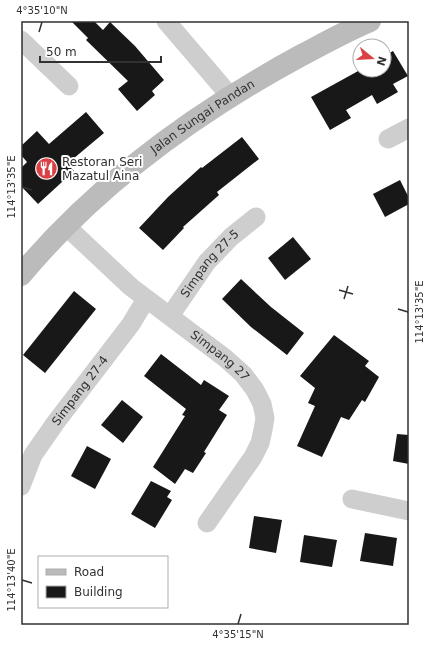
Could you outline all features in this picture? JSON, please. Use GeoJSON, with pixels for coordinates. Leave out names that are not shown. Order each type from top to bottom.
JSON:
{"type":"FeatureCollection","features":[{"type":"Feature","properties":{"kind":"street"},"geometry":{"type":"LineString","coordinates":[[166,21],[231,97]]}},
{"type":"Feature","properties":{"kind":"street","name":"Jalan Sungai Pandan"},"geometry":{"type":"LineString","coordinates":[[21,275],[39,254],[92,202],[128,171],[182,130],[278,68],[351,29],[370,21]]}},
{"type":"Feature","properties":{"kind":"street"},"geometry":{"type":"LineString","coordinates":[[21,40],[69,86]]}},
{"type":"Feature","properties":{"kind":"street"},"geometry":{"type":"LineString","coordinates":[[388,139],[409,128]]}},
{"type":"Feature","properties":{"kind":"street","name":"Simpang 27-5"},"geometry":{"type":"LineString","coordinates":[[170,316],[207,262],[230,237],[256,218]]}},
{"type":"Feature","properties":{"kind":"street","name":"Simpang 27"},"geometry":{"type":"LineString","coordinates":[[67,226],[131,287],[225,358],[243,374],[255,390],[262,404],[265,418],[260,443],[253,457],[207,523]]}},
{"type":"Feature","properties":{"kind":"street","name":"Simpang 27-4"},"geometry":{"type":"LineString","coordinates":[[21,486],[33,455],[56,422],[131,324],[146,299]]}},
{"type":"Feature","properties":{"kind":"street"},"geometry":{"type":"LineString","coordinates":[[352,499],[409,511]]}},
{"type":"Feature","properties":{"kind":"building"},"geometry":{"type":"Polygon","coordinates":[[[71,21],[94,21],[103,30],[110,22],[135,46],[164,80],[152,91],[155,95],[137,111],[118,89],[128,81],[86,40],[88,38],[71,21]]]}},
{"type":"Feature","properties":{"kind":"building"},"geometry":{"type":"Polygon","coordinates":[[[392,52],[408,76],[393,84],[398,92],[377,104],[372,95],[346,110],[351,118],[330,130],[311,97],[352,74],[352,78],[392,78],[392,52]]]}},
{"type":"Feature","properties":{"kind":"building","name":"Restoran Seri Mazatul Aina"},"geometry":{"type":"Polygon","coordinates":[[[86,112],[104,133],[67,164],[74,171],[38,204],[21,186],[21,168],[27,162],[21,155],[21,146],[37,131],[49,144],[86,112]]]}},
{"type":"Feature","properties":{"kind":"building"},"geometry":{"type":"Polygon","coordinates":[[[242,137],[259,159],[217,192],[219,195],[183,227],[184,228],[163,250],[139,228],[168,197],[201,167],[202,168],[242,137]]]}},
{"type":"Feature","properties":{"kind":"building"},"geometry":{"type":"Polygon","coordinates":[[[400,180],[409,198],[409,204],[385,217],[373,194],[400,180]]]}},
{"type":"Feature","properties":{"kind":"building"},"geometry":{"type":"Polygon","coordinates":[[[293,237],[311,259],[285,280],[268,258],[293,237]]]}},
{"type":"Feature","properties":{"kind":"building"},"geometry":{"type":"Polygon","coordinates":[[[241,279],[271,307],[304,333],[287,355],[251,327],[222,299],[241,279]]]}},
{"type":"Feature","properties":{"kind":"building"},"geometry":{"type":"Polygon","coordinates":[[[74,291],[96,309],[45,373],[23,355],[74,291]]]}},
{"type":"Feature","properties":{"kind":"building"},"geometry":{"type":"Polygon","coordinates":[[[334,335],[369,361],[365,366],[379,377],[365,402],[362,400],[349,420],[341,417],[322,457],[297,446],[315,406],[308,403],[315,388],[300,376],[334,335]]]}},
{"type":"Feature","properties":{"kind":"building"},"geometry":{"type":"Polygon","coordinates":[[[161,354],[201,385],[204,380],[229,396],[219,410],[227,415],[204,452],[206,453],[193,473],[185,469],[175,484],[153,467],[185,416],[182,415],[186,409],[144,376],[161,354]]]}},
{"type":"Feature","properties":{"kind":"building"},"geometry":{"type":"Polygon","coordinates":[[[122,400],[143,417],[123,443],[101,425],[122,400]]]}},
{"type":"Feature","properties":{"kind":"building"},"geometry":{"type":"Polygon","coordinates":[[[397,434],[409,435],[409,464],[393,461],[397,434]]]}},
{"type":"Feature","properties":{"kind":"building"},"geometry":{"type":"Polygon","coordinates":[[[87,446],[111,459],[95,489],[71,476],[87,446]]]}},
{"type":"Feature","properties":{"kind":"building"},"geometry":{"type":"Polygon","coordinates":[[[151,481],[171,491],[167,497],[172,500],[155,528],[131,514],[151,481]]]}},
{"type":"Feature","properties":{"kind":"building"},"geometry":{"type":"Polygon","coordinates":[[[254,516],[282,520],[276,553],[249,548],[254,516]]]}},
{"type":"Feature","properties":{"kind":"building"},"geometry":{"type":"Polygon","coordinates":[[[365,533],[397,538],[393,566],[360,561],[365,533]]]}},
{"type":"Feature","properties":{"kind":"building"},"geometry":{"type":"Polygon","coordinates":[[[304,535],[337,540],[332,567],[300,562],[304,535]]]}},
{"type":"Feature","properties":{"kind":"place","name":"Restoran Seri Mazatul Aina"},"geometry":{"type":"Point","coordinates":[47,169]}}]}
